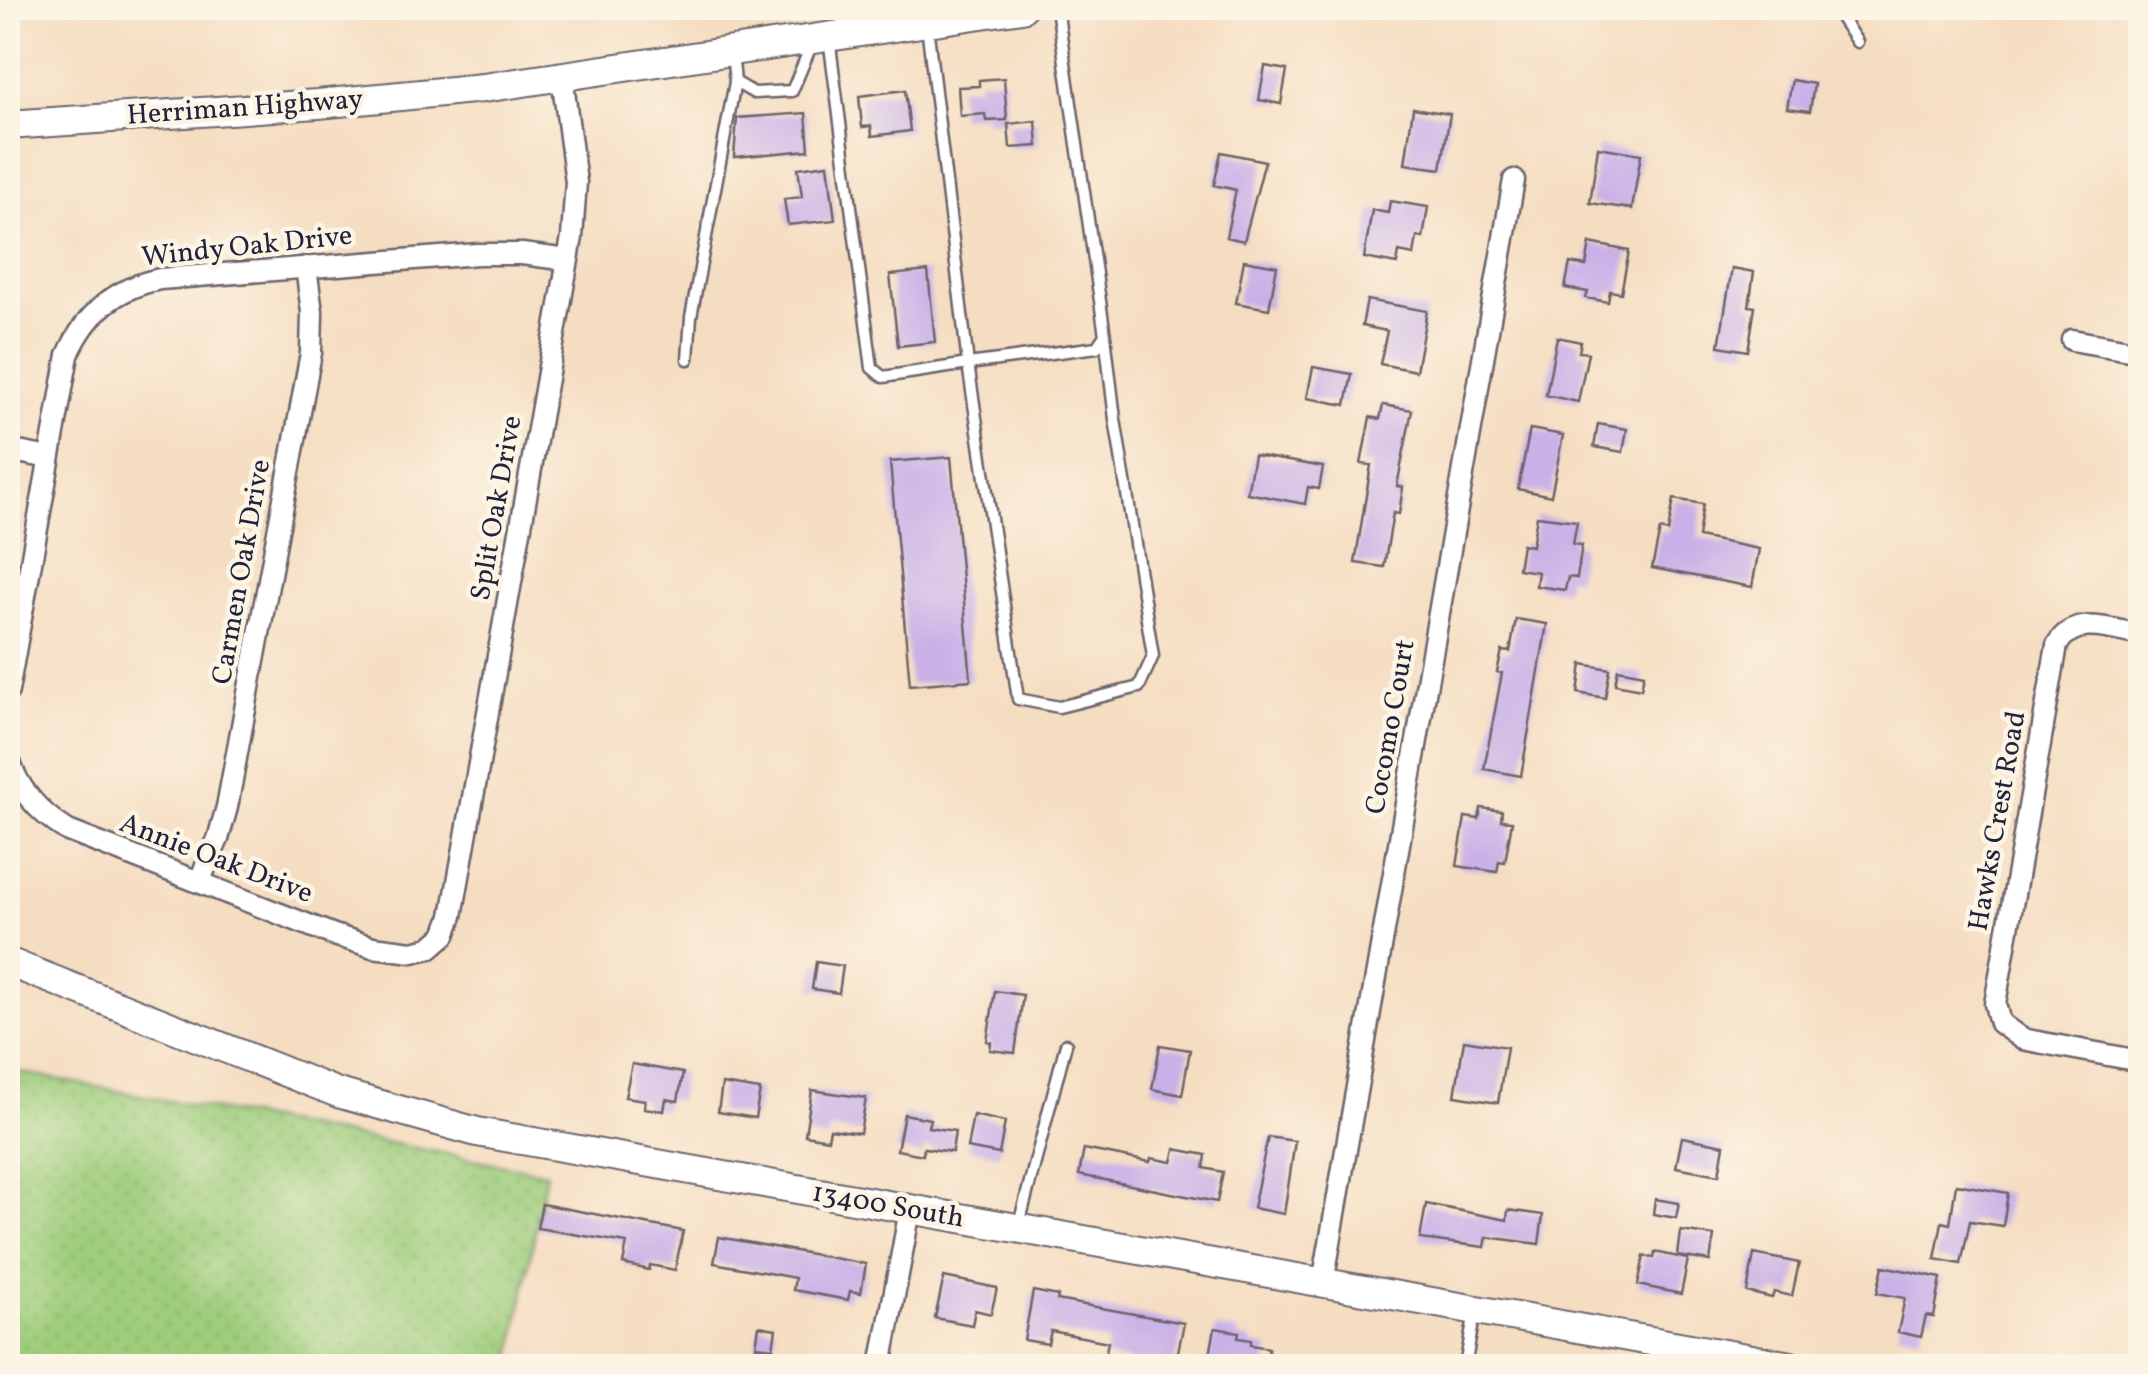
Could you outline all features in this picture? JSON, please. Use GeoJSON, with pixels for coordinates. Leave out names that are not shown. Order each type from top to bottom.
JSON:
{"type":"FeatureCollection","features":[{"type":"Feature","properties":{"kind":"street","name":"Herriman Highway"},"geometry":{"type":"LineString","coordinates":[[8,125],[483,88],[1022,8]]}},
{"type":"Feature","properties":{"kind":"street","name":"Split Oak Drive"},"geometry":{"type":"LineString","coordinates":[[438,943],[452,916],[568,260],[576,182],[562,76]]}},
{"type":"Feature","properties":{"kind":"street","name":"Cocomo Court"},"geometry":{"type":"LineString","coordinates":[[1323,1284],[1514,180]]}},
{"type":"Feature","properties":{"kind":"street","name":"Windy Oak Drive"},"geometry":{"type":"LineString","coordinates":[[49,458],[68,355],[84,323],[110,298],[142,282],[489,253],[568,260]]}},
{"type":"Feature","properties":{"kind":"street","name":"Carmen Oak Drive"},"geometry":{"type":"LineString","coordinates":[[199,882],[228,807],[310,353],[312,312],[306,267]]}},
{"type":"Feature","properties":{"kind":"street"},"geometry":{"type":"LineString","coordinates":[[2072,340],[2140,352]]}},
{"type":"Feature","properties":{"kind":"street"},"geometry":{"type":"LineString","coordinates":[[8,450],[49,458],[8,691]]}},
{"type":"Feature","properties":{"kind":"street","name":"Hawks Crest Road"},"geometry":{"type":"LineString","coordinates":[[2140,635],[2087,626],[2067,631],[2055,652],[1995,995],[2000,1023],[2022,1039],[2140,1061]]}},
{"type":"Feature","properties":{"kind":"street","name":"Annie Oak Drive"},"geometry":{"type":"LineString","coordinates":[[8,756],[27,796],[68,831],[363,945],[412,952],[438,943]]}},
{"type":"Feature","properties":{"kind":"street","name":"13400 South"},"geometry":{"type":"LineString","coordinates":[[8,962],[321,1086],[402,1113],[539,1144],[1791,1366]]}},
{"type":"Feature","properties":{"kind":"street"},"geometry":{"type":"LineString","coordinates":[[882,1366],[910,1210]]}},
{"type":"Feature","properties":{"kind":"lane"},"geometry":{"type":"LineString","coordinates":[[926,23],[968,364],[1018,699],[1059,707],[1139,687],[1153,656],[1115,420],[1057,8]]}},
{"type":"Feature","properties":{"kind":"lane"},"geometry":{"type":"LineString","coordinates":[[1838,8],[1838,15],[1857,42]]}},
{"type":"Feature","properties":{"kind":"lane"},"geometry":{"type":"LineString","coordinates":[[818,39],[872,368],[883,377],[1097,347],[1106,335]]}},
{"type":"Feature","properties":{"kind":"lane"},"geometry":{"type":"LineString","coordinates":[[736,82],[754,93],[792,91],[818,39]]}},
{"type":"Feature","properties":{"kind":"lane"},"geometry":{"type":"LineString","coordinates":[[688,359],[691,317],[736,82],[732,51]]}},
{"type":"Feature","properties":{"kind":"lane"},"geometry":{"type":"LineString","coordinates":[[1017,1230],[1066,1044]]}},
{"type":"Feature","properties":{"kind":"lane"},"geometry":{"type":"LineString","coordinates":[[1464,1366],[1475,1310]]}},
{"type":"Feature","properties":{"kind":"green space"},"geometry":{"type":"Polygon","coordinates":[[[8,1070],[546,1173],[510,1366],[8,1366],[8,1070]]]}},
{"type":"Feature","properties":{"kind":"building"},"geometry":{"type":"Polygon","coordinates":[[[1265,66],[1287,70],[1281,104],[1259,100],[1265,66]]]}},
{"type":"Feature","properties":{"kind":"building"},"geometry":{"type":"Polygon","coordinates":[[[1004,78],[1007,120],[986,121],[985,114],[960,116],[958,87],[979,86],[979,80],[1004,78]]]}},
{"type":"Feature","properties":{"kind":"building"},"geometry":{"type":"Polygon","coordinates":[[[1792,80],[1814,84],[1810,111],[1787,108],[1792,80]]]}},
{"type":"Feature","properties":{"kind":"building"},"geometry":{"type":"Polygon","coordinates":[[[905,90],[910,131],[872,136],[871,126],[862,127],[859,96],[905,90]]]}},
{"type":"Feature","properties":{"kind":"building"},"geometry":{"type":"Polygon","coordinates":[[[1413,108],[1450,114],[1441,169],[1405,164],[1413,108]]]}},
{"type":"Feature","properties":{"kind":"building"},"geometry":{"type":"Polygon","coordinates":[[[806,113],[809,150],[734,157],[737,118],[806,113]]]}},
{"type":"Feature","properties":{"kind":"building"},"geometry":{"type":"Polygon","coordinates":[[[1036,121],[1038,146],[1010,148],[1008,124],[1036,121]]]}},
{"type":"Feature","properties":{"kind":"building"},"geometry":{"type":"Polygon","coordinates":[[[1598,147],[1641,154],[1632,209],[1590,203],[1598,147]]]}},
{"type":"Feature","properties":{"kind":"building"},"geometry":{"type":"Polygon","coordinates":[[[1221,152],[1265,161],[1244,241],[1226,237],[1236,190],[1214,185],[1221,152]]]}},
{"type":"Feature","properties":{"kind":"building"},"geometry":{"type":"Polygon","coordinates":[[[828,164],[835,220],[788,225],[784,199],[802,197],[798,168],[828,164]]]}},
{"type":"Feature","properties":{"kind":"building"},"geometry":{"type":"Polygon","coordinates":[[[1390,201],[1428,207],[1423,238],[1417,237],[1414,255],[1399,252],[1397,264],[1364,258],[1372,210],[1388,213],[1390,201]]]}},
{"type":"Feature","properties":{"kind":"building"},"geometry":{"type":"Polygon","coordinates":[[[1590,243],[1629,251],[1621,293],[1610,291],[1608,302],[1586,298],[1588,292],[1565,288],[1570,263],[1586,266],[1590,243]]]}},
{"type":"Feature","properties":{"kind":"building"},"geometry":{"type":"Polygon","coordinates":[[[1244,260],[1277,266],[1269,309],[1236,303],[1244,260]]]}},
{"type":"Feature","properties":{"kind":"building"},"geometry":{"type":"Polygon","coordinates":[[[1732,268],[1754,272],[1749,306],[1755,307],[1748,351],[1719,346],[1732,268]]]}},
{"type":"Feature","properties":{"kind":"building"},"geometry":{"type":"Polygon","coordinates":[[[928,271],[935,342],[898,346],[890,275],[928,271]]]}},
{"type":"Feature","properties":{"kind":"building"},"geometry":{"type":"Polygon","coordinates":[[[1367,300],[1427,311],[1416,371],[1380,364],[1387,331],[1362,326],[1367,300]]]}},
{"type":"Feature","properties":{"kind":"building"},"geometry":{"type":"Polygon","coordinates":[[[1557,337],[1581,342],[1579,352],[1588,353],[1578,402],[1546,395],[1557,337]]]}},
{"type":"Feature","properties":{"kind":"building"},"geometry":{"type":"Polygon","coordinates":[[[1313,367],[1352,374],[1346,405],[1307,398],[1313,367]]]}},
{"type":"Feature","properties":{"kind":"building"},"geometry":{"type":"Polygon","coordinates":[[[1383,405],[1412,410],[1397,486],[1403,487],[1399,514],[1393,513],[1384,567],[1355,563],[1371,465],[1361,464],[1370,417],[1380,419],[1383,405]]]}},
{"type":"Feature","properties":{"kind":"building"},"geometry":{"type":"Polygon","coordinates":[[[1598,424],[1627,429],[1623,452],[1594,447],[1598,424]]]}},
{"type":"Feature","properties":{"kind":"building"},"geometry":{"type":"Polygon","coordinates":[[[1530,429],[1563,435],[1551,496],[1518,489],[1530,429]]]}},
{"type":"Feature","properties":{"kind":"building"},"geometry":{"type":"Polygon","coordinates":[[[1254,455],[1323,467],[1319,489],[1308,487],[1305,504],[1247,493],[1254,455]]]}},
{"type":"Feature","properties":{"kind":"building"},"geometry":{"type":"Polygon","coordinates":[[[951,457],[971,680],[910,685],[890,462],[951,457]]]}},
{"type":"Feature","properties":{"kind":"building"},"geometry":{"type":"Polygon","coordinates":[[[1674,499],[1703,504],[1698,537],[1759,549],[1752,587],[1652,568],[1660,530],[1668,532],[1674,499]]]}},
{"type":"Feature","properties":{"kind":"building"},"geometry":{"type":"Polygon","coordinates":[[[1537,516],[1577,521],[1573,544],[1582,545],[1577,578],[1568,577],[1565,590],[1536,586],[1538,572],[1518,569],[1522,544],[1532,546],[1537,516]]]}},
{"type":"Feature","properties":{"kind":"building"},"geometry":{"type":"Polygon","coordinates":[[[1516,619],[1547,624],[1521,776],[1484,769],[1502,673],[1497,672],[1502,651],[1510,652],[1516,619]]]}},
{"type":"Feature","properties":{"kind":"building"},"geometry":{"type":"Polygon","coordinates":[[[1582,664],[1610,669],[1605,698],[1578,693],[1582,664]]]}},
{"type":"Feature","properties":{"kind":"building"},"geometry":{"type":"Polygon","coordinates":[[[1618,669],[1644,674],[1641,689],[1615,684],[1618,669]]]}},
{"type":"Feature","properties":{"kind":"building"},"geometry":{"type":"Polygon","coordinates":[[[1481,808],[1502,811],[1501,820],[1512,821],[1505,862],[1499,861],[1497,872],[1457,866],[1465,817],[1479,819],[1481,808]]]}},
{"type":"Feature","properties":{"kind":"building"},"geometry":{"type":"Polygon","coordinates":[[[816,962],[843,966],[839,993],[812,989],[816,962]]]}},
{"type":"Feature","properties":{"kind":"building"},"geometry":{"type":"Polygon","coordinates":[[[995,991],[1023,995],[1015,1053],[990,1050],[991,1042],[987,1041],[995,991]]]}},
{"type":"Feature","properties":{"kind":"building"},"geometry":{"type":"Polygon","coordinates":[[[1464,1040],[1507,1047],[1498,1103],[1455,1096],[1464,1040]]]}},
{"type":"Feature","properties":{"kind":"building"},"geometry":{"type":"Polygon","coordinates":[[[1160,1045],[1190,1050],[1182,1095],[1152,1089],[1160,1045]]]}},
{"type":"Feature","properties":{"kind":"building"},"geometry":{"type":"Polygon","coordinates":[[[632,1064],[683,1073],[678,1101],[666,1099],[664,1111],[644,1108],[645,1100],[625,1097],[632,1064]]]}},
{"type":"Feature","properties":{"kind":"building"},"geometry":{"type":"Polygon","coordinates":[[[722,1084],[760,1090],[755,1118],[718,1112],[722,1084]]]}},
{"type":"Feature","properties":{"kind":"building"},"geometry":{"type":"Polygon","coordinates":[[[812,1090],[866,1098],[860,1133],[830,1129],[828,1139],[805,1135],[812,1090]]]}},
{"type":"Feature","properties":{"kind":"building"},"geometry":{"type":"Polygon","coordinates":[[[904,1114],[930,1119],[928,1127],[955,1131],[952,1152],[924,1148],[923,1155],[897,1150],[904,1114]]]}},
{"type":"Feature","properties":{"kind":"building"},"geometry":{"type":"Polygon","coordinates":[[[973,1115],[1005,1122],[999,1154],[967,1148],[973,1115]]]}},
{"type":"Feature","properties":{"kind":"building"},"geometry":{"type":"Polygon","coordinates":[[[1268,1137],[1295,1141],[1284,1214],[1253,1208],[1268,1137]]]}},
{"type":"Feature","properties":{"kind":"building"},"geometry":{"type":"Polygon","coordinates":[[[1682,1137],[1724,1145],[1719,1175],[1676,1167],[1682,1137]]]}},
{"type":"Feature","properties":{"kind":"building"},"geometry":{"type":"Polygon","coordinates":[[[1084,1149],[1150,1162],[1151,1158],[1172,1162],[1175,1149],[1206,1155],[1204,1168],[1223,1172],[1217,1202],[1079,1175],[1084,1149]]]}},
{"type":"Feature","properties":{"kind":"building"},"geometry":{"type":"Polygon","coordinates":[[[1956,1184],[2008,1193],[2003,1226],[1970,1221],[1961,1264],[1935,1259],[1942,1222],[1950,1224],[1956,1184]]]}},
{"type":"Feature","properties":{"kind":"building"},"geometry":{"type":"Polygon","coordinates":[[[1655,1199],[1679,1203],[1676,1218],[1653,1214],[1655,1199]]]}},
{"type":"Feature","properties":{"kind":"building"},"geometry":{"type":"Polygon","coordinates":[[[542,1204],[683,1231],[675,1270],[623,1264],[627,1243],[537,1228],[542,1204]]]}},
{"type":"Feature","properties":{"kind":"building"},"geometry":{"type":"Polygon","coordinates":[[[1426,1204],[1507,1220],[1508,1210],[1543,1215],[1539,1244],[1487,1237],[1485,1247],[1420,1239],[1426,1204]]]}},
{"type":"Feature","properties":{"kind":"building"},"geometry":{"type":"Polygon","coordinates":[[[1681,1231],[1714,1236],[1710,1261],[1678,1256],[1681,1231]]]}},
{"type":"Feature","properties":{"kind":"building"},"geometry":{"type":"Polygon","coordinates":[[[719,1237],[866,1264],[861,1293],[850,1291],[848,1300],[793,1290],[795,1278],[714,1263],[719,1237]]]}},
{"type":"Feature","properties":{"kind":"building"},"geometry":{"type":"Polygon","coordinates":[[[1655,1252],[1688,1259],[1681,1294],[1638,1285],[1644,1256],[1654,1258],[1655,1252]]]}},
{"type":"Feature","properties":{"kind":"building"},"geometry":{"type":"Polygon","coordinates":[[[1754,1254],[1799,1263],[1792,1296],[1774,1292],[1772,1298],[1747,1292],[1754,1254]]]}},
{"type":"Feature","properties":{"kind":"building"},"geometry":{"type":"Polygon","coordinates":[[[1883,1266],[1941,1278],[1934,1317],[1926,1316],[1921,1337],[1898,1332],[1905,1298],[1877,1293],[1883,1266]]]}},
{"type":"Feature","properties":{"kind":"building"},"geometry":{"type":"Polygon","coordinates":[[[944,1277],[997,1288],[991,1314],[975,1310],[972,1325],[935,1318],[944,1277]]]}},
{"type":"Feature","properties":{"kind":"building"},"geometry":{"type":"Polygon","coordinates":[[[1033,1291],[1058,1296],[1057,1300],[1184,1323],[1175,1366],[1105,1357],[1108,1342],[1051,1331],[1048,1344],[1024,1340],[1033,1291]]]}},
{"type":"Feature","properties":{"kind":"building"},"geometry":{"type":"Polygon","coordinates":[[[759,1326],[776,1329],[773,1348],[756,1346],[759,1326]]]}},
{"type":"Feature","properties":{"kind":"building"},"geometry":{"type":"Polygon","coordinates":[[[1215,1328],[1239,1332],[1238,1338],[1251,1340],[1251,1345],[1269,1348],[1266,1366],[1208,1366],[1215,1328]]]}}]}
